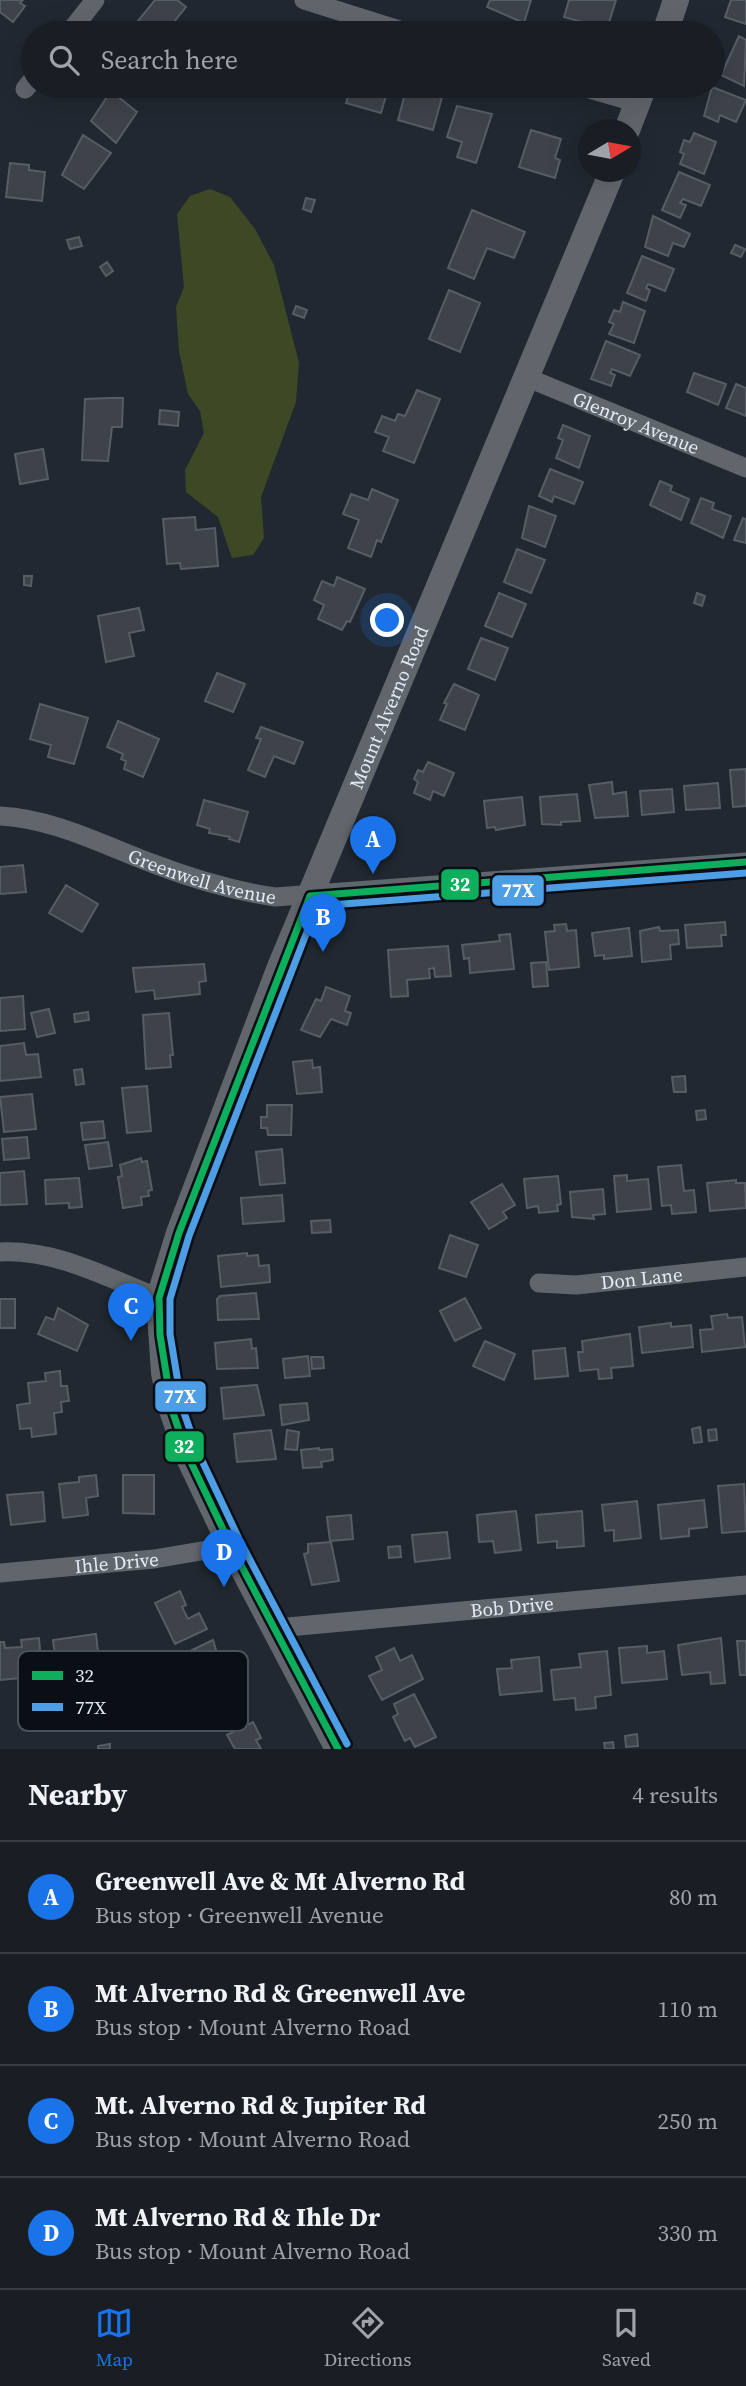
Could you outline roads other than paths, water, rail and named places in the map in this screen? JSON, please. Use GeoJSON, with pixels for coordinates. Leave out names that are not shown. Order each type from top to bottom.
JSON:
{"type":"FeatureCollection","features":[{"type":"Feature","properties":{"kind":"street"},"geometry":{"type":"LineString","coordinates":[[78,21],[95,0]]}},
{"type":"Feature","properties":{"kind":"street"},"geometry":{"type":"LineString","coordinates":[[304,0],[371,21]]}},
{"type":"Feature","properties":{"kind":"street"},"geometry":{"type":"LineString","coordinates":[[670,21],[676,0]]}},
{"type":"Feature","properties":{"kind":"street"},"geometry":{"type":"LineString","coordinates":[[631,119],[639,98]]}},
{"type":"Feature","properties":{"kind":"street","name":"Mount Alverno Road"},"geometry":{"type":"LineString","coordinates":[[338,1749],[277,1628],[231,1546],[187,1454],[172,1410],[161,1348],[159,1297],[184,1221],[310,896],[608,182]]}},
{"type":"Feature","properties":{"kind":"street","name":"Glenroy Avenue"},"geometry":{"type":"LineString","coordinates":[[528,379],[746,468]]}},
{"type":"Feature","properties":{"kind":"street","name":"Greenwell Avenue"},"geometry":{"type":"LineString","coordinates":[[0,816],[48,823],[157,865],[247,893],[275,897],[746,862]]}},
{"type":"Feature","properties":{"kind":"street"},"geometry":{"type":"LineString","coordinates":[[0,1252],[42,1254],[69,1261],[159,1297]]}},
{"type":"Feature","properties":{"kind":"street","name":"Don Lane"},"geometry":{"type":"LineString","coordinates":[[539,1283],[576,1284],[746,1266]]}},
{"type":"Feature","properties":{"kind":"street","name":"Ihle Drive"},"geometry":{"type":"LineString","coordinates":[[0,1573],[153,1559],[231,1546]]}},
{"type":"Feature","properties":{"kind":"street","name":"Bob Drive"},"geometry":{"type":"LineString","coordinates":[[277,1628],[746,1585]]}},
{"type":"Feature","properties":{"kind":"place","name":"Greenwell Ave & Mt Alverno Rd"},"geometry":{"type":"Point","coordinates":[373,874]}},
{"type":"Feature","properties":{"kind":"place","name":"Mt Alverno Rd & Greenwell Ave"},"geometry":{"type":"Point","coordinates":[323,952]}},
{"type":"Feature","properties":{"kind":"place","name":"Mt. Alverno Rd & Jupiter Rd"},"geometry":{"type":"Point","coordinates":[131,1341]}},
{"type":"Feature","properties":{"kind":"place","name":"Mt Alverno Rd & Ihle Dr"},"geometry":{"type":"Point","coordinates":[224,1587]}}]}
